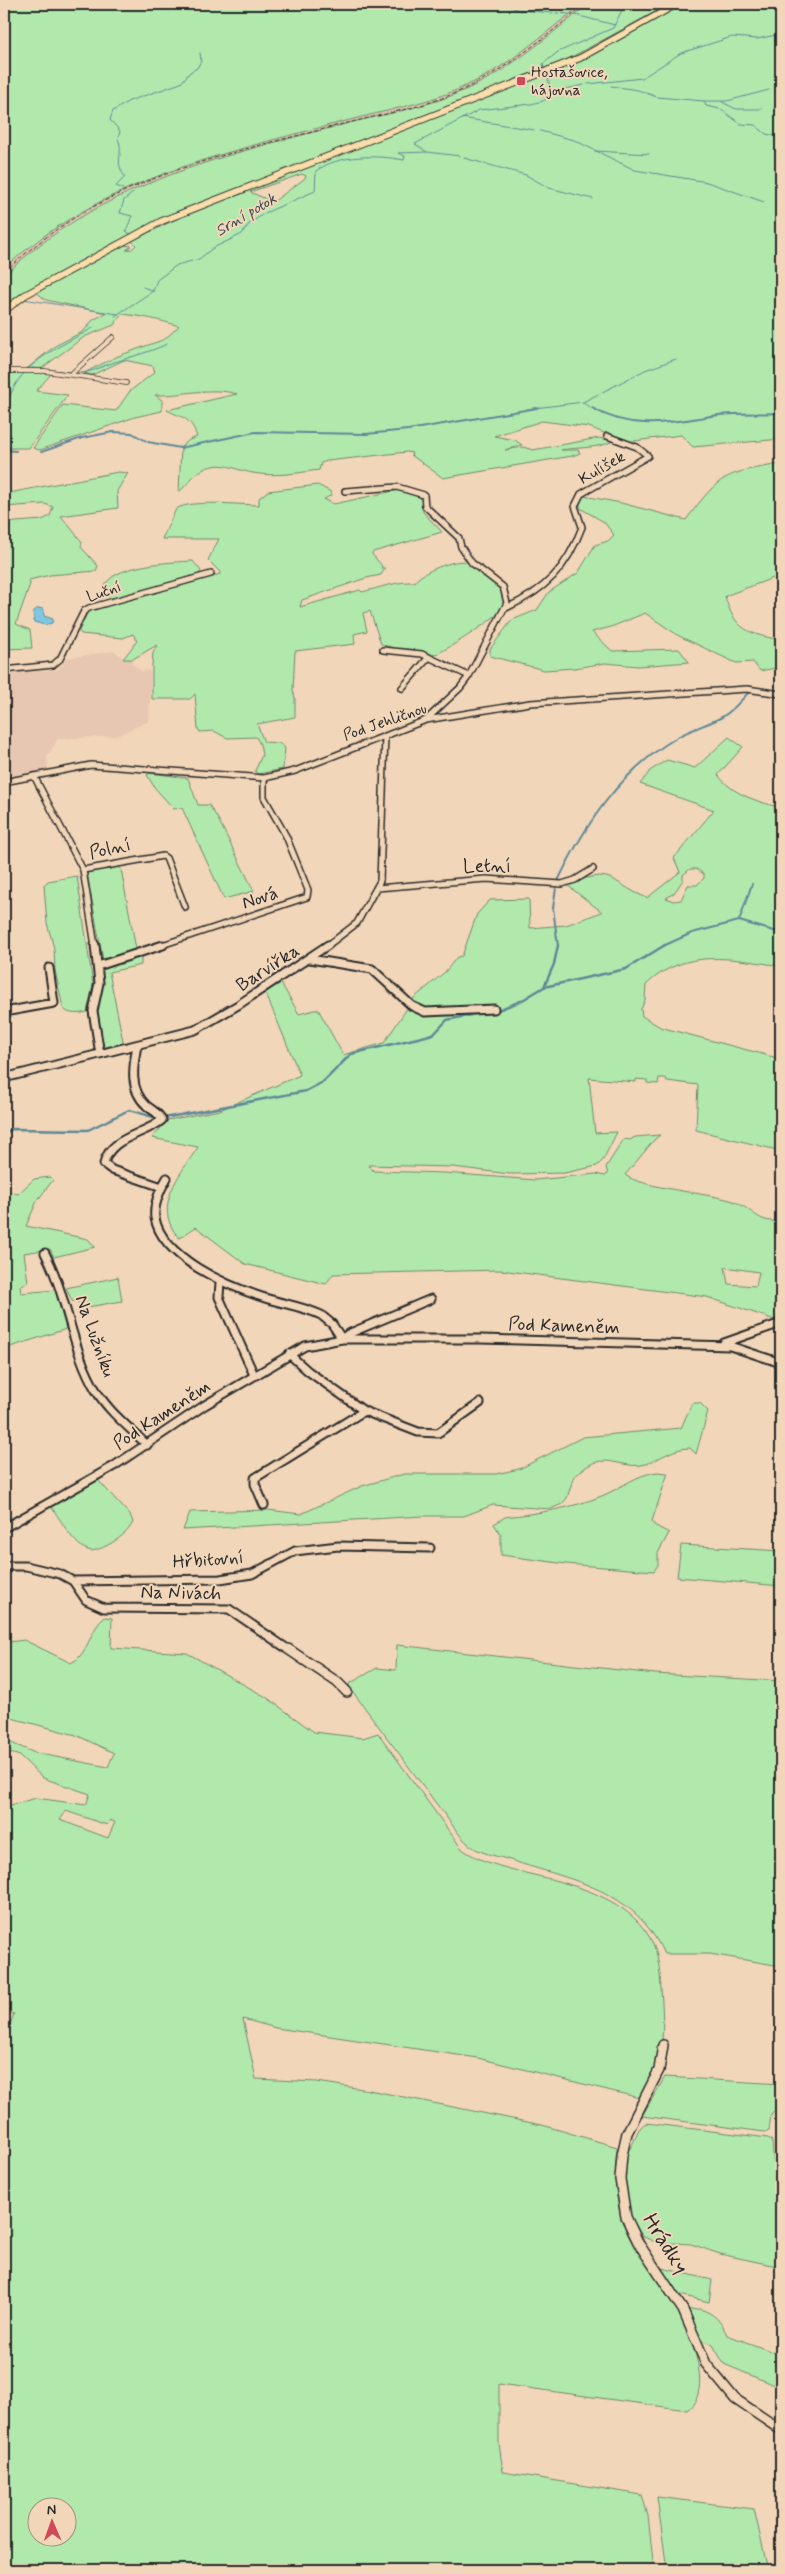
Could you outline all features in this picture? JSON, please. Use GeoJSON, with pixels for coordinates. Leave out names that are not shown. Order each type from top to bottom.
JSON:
{"type":"FeatureCollection","features":[{"type":"Feature","properties":{"kind":"main road"},"geometry":{"type":"LineString","coordinates":[[4,311],[25,295],[162,221],[569,62],[677,4]]}},
{"type":"Feature","properties":{"kind":"street"},"geometry":{"type":"LineString","coordinates":[[71,374],[113,337]]}},
{"type":"Feature","properties":{"kind":"street"},"geometry":{"type":"LineString","coordinates":[[4,371],[29,370],[71,374],[126,383]]}},
{"type":"Feature","properties":{"kind":"street","name":"Kulíšek"},"geometry":{"type":"LineString","coordinates":[[426,720],[460,688],[469,676],[492,629],[506,608],[520,602],[536,591],[567,562],[582,527],[574,508],[576,499],[581,494],[648,456],[637,447],[607,436]]}},
{"type":"Feature","properties":{"kind":"street"},"geometry":{"type":"LineString","coordinates":[[345,491],[402,486],[417,490],[424,496],[425,506],[433,516],[459,538],[461,547],[472,563],[503,588],[507,595],[506,608]]}},
{"type":"Feature","properties":{"kind":"street","name":"Luční"},"geometry":{"type":"LineString","coordinates":[[4,670],[53,665],[60,659],[84,611],[89,608],[211,574]]}},
{"type":"Feature","properties":{"kind":"street"},"geometry":{"type":"LineString","coordinates":[[383,650],[429,657],[469,676]]}},
{"type":"Feature","properties":{"kind":"street"},"geometry":{"type":"LineString","coordinates":[[402,688],[429,657]]}},
{"type":"Feature","properties":{"kind":"street","name":"Pod Jehličnou"},"geometry":{"type":"LineString","coordinates":[[4,782],[91,764],[264,778],[295,771],[426,720],[530,703],[747,689],[781,694]]}},
{"type":"Feature","properties":{"kind":"street","name":"Barvířka"},"geometry":{"type":"LineString","coordinates":[[4,1078],[195,1030],[310,958],[346,933],[357,923],[377,888],[382,861],[385,736]]}},
{"type":"Feature","properties":{"kind":"street","name":"Polní"},"geometry":{"type":"LineString","coordinates":[[34,776],[83,870],[163,856],[166,858],[185,907]]}},
{"type":"Feature","properties":{"kind":"street","name":"Nová"},"geometry":{"type":"LineString","coordinates":[[98,966],[307,897],[308,890],[286,836],[264,797],[264,778]]}},
{"type":"Feature","properties":{"kind":"street","name":"Letní"},"geometry":{"type":"LineString","coordinates":[[377,888],[486,879],[562,884],[575,880],[593,869]]}},
{"type":"Feature","properties":{"kind":"street"},"geometry":{"type":"LineString","coordinates":[[83,870],[98,966],[99,983],[93,1011],[100,1054]]}},
{"type":"Feature","properties":{"kind":"street"},"geometry":{"type":"LineString","coordinates":[[310,958],[372,970],[381,975],[412,1006],[425,1012],[486,1008],[494,1010]]}},
{"type":"Feature","properties":{"kind":"street"},"geometry":{"type":"LineString","coordinates":[[4,1012],[54,1003],[49,968]]}},
{"type":"Feature","properties":{"kind":"street"},"geometry":{"type":"LineString","coordinates":[[137,1045],[132,1076],[135,1088],[139,1097],[160,1115],[162,1120],[110,1149],[105,1157],[104,1164],[112,1170],[162,1187]]}},
{"type":"Feature","properties":{"kind":"street"},"geometry":{"type":"LineString","coordinates":[[167,1178],[162,1187],[155,1219],[162,1234],[185,1257],[220,1282],[261,1298],[315,1313],[332,1323],[342,1339]]}},
{"type":"Feature","properties":{"kind":"street","name":"Na Lužníku"},"geometry":{"type":"LineString","coordinates":[[45,1253],[54,1268],[86,1369],[97,1391],[107,1405],[147,1445]]}},
{"type":"Feature","properties":{"kind":"street"},"geometry":{"type":"LineString","coordinates":[[220,1282],[219,1297],[254,1374]]}},
{"type":"Feature","properties":{"kind":"street","name":"Pod Kameněm"},"geometry":{"type":"LineString","coordinates":[[342,1339],[348,1334],[431,1299]]}},
{"type":"Feature","properties":{"kind":"street"},"geometry":{"type":"LineString","coordinates":[[716,1345],[781,1322]]}},
{"type":"Feature","properties":{"kind":"street","name":"Pod Kameněm"},"geometry":{"type":"LineString","coordinates":[[4,1528],[114,1466],[254,1374],[306,1346],[342,1339],[481,1339],[716,1345],[741,1348],[781,1363]]}},
{"type":"Feature","properties":{"kind":"street"},"geometry":{"type":"LineString","coordinates":[[289,1354],[308,1371],[364,1411],[427,1434],[438,1433],[480,1403]]}},
{"type":"Feature","properties":{"kind":"street"},"geometry":{"type":"LineString","coordinates":[[264,1505],[255,1484],[255,1478],[364,1411]]}},
{"type":"Feature","properties":{"kind":"street","name":"Hřbitovní"},"geometry":{"type":"LineString","coordinates":[[73,1581],[220,1579],[252,1574],[295,1550],[338,1546],[430,1548]]}},
{"type":"Feature","properties":{"kind":"street","name":"Na Nivách"},"geometry":{"type":"LineString","coordinates":[[4,1566],[44,1568],[73,1581],[86,1600],[104,1608],[229,1609],[257,1626],[297,1656],[337,1682],[347,1692]]}},
{"type":"Feature","properties":{"kind":"street","name":"Hrádky"},"geometry":{"type":"LineString","coordinates":[[663,2045],[659,2070],[627,2133],[622,2155],[620,2180],[626,2217],[639,2244],[683,2310],[706,2364],[735,2400],[781,2430]]}},
{"type":"Feature","properties":{"kind":"shaded area"},"geometry":{"type":"Polygon","coordinates":[[[583,4],[590,4],[503,69],[464,91],[420,105],[222,157],[156,180],[100,206],[70,223],[37,247],[4,276],[4,269],[47,233],[95,204],[132,187],[218,155],[416,103],[459,89],[498,68],[583,4]]]}},
{"type":"Feature","properties":{"kind":"shaded area"},"geometry":{"type":"Polygon","coordinates":[[[115,651],[124,659],[133,659],[131,663],[141,671],[148,670],[151,672],[149,721],[116,736],[58,739],[47,757],[48,771],[4,780],[4,673],[57,670],[67,658],[115,651]]]}},
{"type":"Feature","properties":{"kind":"green space"},"geometry":{"type":"Polygon","coordinates":[[[4,4],[583,4],[524,50],[492,72],[459,89],[417,103],[255,145],[165,173],[122,191],[80,213],[41,238],[4,269],[4,4]]]}},
{"type":"Feature","properties":{"kind":"green space"},"geometry":{"type":"Polygon","coordinates":[[[589,4],[670,4],[562,62],[195,205],[21,294],[4,307],[4,276],[41,244],[81,217],[123,195],[167,176],[259,146],[424,105],[452,96],[482,82],[514,62],[589,4]]]}},
{"type":"Feature","properties":{"kind":"green space"},"geometry":{"type":"Polygon","coordinates":[[[681,4],[781,4],[781,439],[693,447],[681,435],[626,442],[589,427],[542,421],[494,436],[515,440],[522,445],[505,450],[523,447],[533,450],[599,438],[613,441],[594,447],[561,450],[578,450],[580,453],[572,456],[443,478],[411,455],[412,453],[407,452],[327,461],[321,463],[319,470],[286,474],[261,474],[217,465],[200,471],[179,492],[181,447],[189,440],[197,437],[195,430],[189,422],[167,410],[237,394],[206,391],[155,395],[162,400],[162,411],[135,417],[40,450],[33,448],[63,405],[116,411],[130,391],[155,372],[153,366],[124,360],[92,375],[84,373],[116,357],[165,339],[179,326],[150,318],[122,314],[114,325],[84,337],[38,371],[51,374],[36,391],[68,395],[29,448],[4,448],[4,374],[24,371],[55,346],[84,331],[93,320],[106,313],[46,300],[36,292],[124,245],[132,246],[126,250],[132,249],[136,245],[132,241],[186,214],[247,192],[244,191],[591,54],[681,4]],[[302,174],[250,192],[273,202],[306,176],[302,174]]]}},
{"type":"Feature","properties":{"kind":"green space"},"geometry":{"type":"Polygon","coordinates":[[[781,464],[781,575],[725,596],[733,616],[744,628],[760,635],[781,640],[781,667],[760,671],[753,662],[736,663],[679,636],[645,613],[611,627],[592,632],[612,651],[679,649],[689,662],[638,666],[605,663],[575,668],[544,670],[490,656],[490,649],[512,620],[537,610],[549,592],[578,573],[595,545],[608,541],[614,535],[604,522],[580,508],[580,501],[584,496],[621,503],[686,520],[708,493],[726,478],[747,470],[781,464]]]}},
{"type":"Feature","properties":{"kind":"green space"},"geometry":{"type":"Polygon","coordinates":[[[118,472],[128,473],[117,491],[118,508],[61,516],[82,542],[81,547],[98,566],[96,571],[50,575],[29,580],[30,584],[16,624],[30,630],[32,648],[4,649],[4,523],[42,520],[50,516],[53,507],[45,504],[4,507],[4,491],[9,493],[118,472]]]}},
{"type":"Feature","properties":{"kind":"green space"},"geometry":{"type":"Polygon","coordinates":[[[318,485],[331,492],[332,495],[324,499],[334,504],[403,489],[421,496],[423,512],[442,532],[373,552],[372,554],[382,566],[381,568],[385,568],[381,575],[366,578],[302,600],[300,607],[360,590],[362,592],[395,584],[415,582],[430,571],[461,561],[474,567],[498,587],[504,598],[502,608],[488,622],[456,643],[433,655],[413,654],[381,644],[370,611],[363,613],[367,631],[354,634],[355,644],[295,651],[293,690],[295,717],[257,724],[264,742],[279,743],[285,748],[283,769],[258,774],[255,771],[262,755],[260,744],[256,737],[227,738],[214,731],[200,732],[198,729],[195,694],[190,699],[152,699],[153,653],[157,645],[133,659],[123,659],[137,641],[133,634],[123,638],[81,634],[79,631],[88,611],[220,574],[208,560],[219,539],[162,539],[176,509],[204,503],[259,505],[259,498],[268,491],[318,485]]]}},
{"type":"Feature","properties":{"kind":"green space"},"geometry":{"type":"Polygon","coordinates":[[[193,561],[201,571],[198,575],[115,598],[110,598],[104,589],[108,581],[117,574],[129,569],[193,561]]]}},
{"type":"Feature","properties":{"kind":"green space"},"geometry":{"type":"Polygon","coordinates":[[[729,737],[743,747],[718,775],[730,787],[745,796],[778,807],[781,804],[781,966],[727,959],[693,960],[677,965],[661,973],[646,985],[645,1000],[641,1009],[642,1016],[660,1027],[781,1059],[781,1151],[696,1130],[698,1085],[667,1081],[666,1078],[659,1078],[658,1084],[636,1079],[636,1082],[589,1078],[595,1133],[617,1132],[603,1160],[597,1166],[564,1173],[510,1174],[453,1167],[368,1165],[374,1171],[444,1173],[535,1180],[596,1174],[605,1176],[608,1174],[606,1167],[624,1139],[630,1140],[635,1137],[660,1135],[625,1175],[634,1180],[660,1187],[730,1200],[744,1206],[760,1218],[773,1221],[781,1220],[781,1322],[707,1297],[500,1270],[333,1274],[326,1284],[245,1264],[196,1227],[179,1238],[171,1226],[168,1203],[171,1191],[198,1147],[152,1138],[168,1120],[220,1110],[300,1075],[265,992],[281,983],[299,1014],[318,1009],[343,1055],[384,1043],[414,998],[445,972],[457,957],[462,956],[477,914],[490,900],[529,899],[530,928],[566,925],[602,912],[567,885],[582,879],[602,876],[617,881],[647,898],[680,872],[674,858],[714,810],[640,784],[651,770],[667,760],[695,768],[729,737]],[[690,869],[683,875],[683,880],[674,893],[666,898],[673,901],[681,900],[688,885],[697,885],[704,878],[704,874],[696,869],[690,869]],[[725,1267],[728,1284],[756,1286],[759,1272],[725,1267]]]}},
{"type":"Feature","properties":{"kind":"green space"},"geometry":{"type":"Polygon","coordinates":[[[150,773],[188,778],[198,805],[209,805],[218,819],[254,891],[224,899],[182,808],[174,809],[155,788],[147,775],[150,773]]]}},
{"type":"Feature","properties":{"kind":"green space"},"geometry":{"type":"Polygon","coordinates":[[[117,866],[121,869],[136,949],[103,960],[87,873],[117,866]]]}},
{"type":"Feature","properties":{"kind":"green space"},"geometry":{"type":"Polygon","coordinates":[[[77,876],[93,985],[87,1012],[71,1013],[63,1008],[55,970],[54,948],[47,923],[44,885],[48,881],[77,876]]]}},
{"type":"Feature","properties":{"kind":"green space"},"geometry":{"type":"Polygon","coordinates":[[[137,957],[141,959],[141,965],[109,972],[123,1041],[119,1045],[103,1047],[98,1017],[98,1003],[103,983],[102,968],[137,957]]]}},
{"type":"Feature","properties":{"kind":"green space"},"geometry":{"type":"Polygon","coordinates":[[[50,1177],[53,1180],[37,1201],[26,1226],[88,1239],[95,1247],[54,1257],[50,1249],[24,1253],[28,1282],[20,1286],[21,1293],[55,1290],[66,1329],[4,1349],[4,1190],[18,1194],[34,1179],[50,1177]]]}},
{"type":"Feature","properties":{"kind":"green space"},"geometry":{"type":"Polygon","coordinates":[[[118,1277],[122,1301],[88,1307],[85,1303],[72,1301],[66,1288],[118,1277]]]}},
{"type":"Feature","properties":{"kind":"green space"},"geometry":{"type":"Polygon","coordinates":[[[692,1403],[700,1403],[708,1411],[696,1454],[690,1448],[684,1448],[673,1451],[646,1464],[633,1465],[606,1461],[593,1463],[574,1476],[567,1498],[562,1504],[551,1509],[493,1505],[464,1516],[423,1516],[183,1530],[190,1512],[268,1510],[301,1514],[362,1486],[404,1474],[496,1474],[519,1469],[583,1437],[681,1428],[692,1403]]]}},
{"type":"Feature","properties":{"kind":"green space"},"geometry":{"type":"Polygon","coordinates":[[[657,1472],[668,1473],[652,1521],[654,1525],[669,1533],[658,1553],[658,1565],[654,1571],[566,1564],[501,1555],[501,1535],[494,1524],[505,1517],[543,1512],[579,1504],[604,1495],[636,1478],[657,1472]]]}},
{"type":"Feature","properties":{"kind":"green space"},"geometry":{"type":"Polygon","coordinates":[[[97,1479],[130,1515],[133,1522],[126,1532],[115,1541],[91,1551],[73,1539],[51,1507],[52,1504],[97,1479]]]}},
{"type":"Feature","properties":{"kind":"green space"},"geometry":{"type":"Polygon","coordinates":[[[681,1545],[781,1551],[781,1586],[677,1577],[681,1545]]]}},
{"type":"Feature","properties":{"kind":"green space"},"geometry":{"type":"Polygon","coordinates":[[[105,1617],[112,1618],[111,1648],[187,1653],[266,1697],[314,1732],[363,1738],[378,1733],[462,1849],[492,1864],[559,1881],[595,1894],[626,1912],[640,1924],[650,1938],[657,1956],[659,1969],[663,2029],[661,2049],[656,2068],[640,2098],[478,2058],[276,2028],[243,2019],[256,2079],[317,2082],[369,2090],[542,2125],[617,2147],[617,2193],[624,2226],[637,2251],[666,2290],[681,2316],[695,2351],[699,2369],[699,2385],[696,2400],[687,2410],[499,2384],[499,2443],[503,2472],[642,2495],[648,2516],[654,2570],[4,2570],[4,2041],[14,2014],[4,2012],[4,1807],[36,1798],[86,1805],[90,1794],[43,1778],[20,1756],[4,1751],[4,1740],[35,1753],[108,1767],[114,1753],[76,1735],[4,1716],[4,1649],[9,1642],[24,1640],[71,1663],[82,1654],[95,1628],[105,1617]],[[66,1811],[60,1820],[108,1838],[115,1822],[110,1820],[107,1825],[66,1811]]]}},
{"type":"Feature","properties":{"kind":"green space"},"geometry":{"type":"Polygon","coordinates":[[[397,1645],[655,1674],[781,1681],[781,1966],[710,1954],[664,1954],[651,1932],[636,1914],[619,1901],[579,1882],[485,1853],[468,1844],[350,1688],[349,1684],[377,1668],[396,1670],[397,1645]]]}},
{"type":"Feature","properties":{"kind":"green space"},"geometry":{"type":"Polygon","coordinates":[[[665,2077],[781,2084],[781,2104],[771,2115],[769,2131],[765,2132],[642,2116],[665,2077]]]}},
{"type":"Feature","properties":{"kind":"green space"},"geometry":{"type":"Polygon","coordinates":[[[646,2123],[768,2138],[772,2141],[775,2183],[781,2188],[781,2267],[720,2254],[691,2244],[655,2242],[642,2236],[629,2213],[623,2175],[626,2152],[632,2146],[639,2129],[646,2123]]]}},
{"type":"Feature","properties":{"kind":"green space"},"geometry":{"type":"Polygon","coordinates":[[[662,2268],[712,2280],[709,2302],[676,2294],[662,2268]]]}},
{"type":"Feature","properties":{"kind":"green space"},"geometry":{"type":"Polygon","coordinates":[[[700,2309],[716,2318],[727,2335],[781,2355],[781,2388],[724,2364],[713,2345],[700,2338],[688,2310],[700,2309]]]}},
{"type":"Feature","properties":{"kind":"green space"},"geometry":{"type":"Polygon","coordinates":[[[657,2497],[754,2509],[768,2570],[667,2570],[657,2497]]]}},
{"type":"Feature","properties":{"kind":"water"},"geometry":{"type":"Polygon","coordinates":[[[38,608],[43,609],[44,616],[53,619],[52,623],[45,625],[34,622],[33,612],[38,608]]]}},
{"type":"Feature","properties":{"kind":"waterway"},"geometry":{"type":"LineString","coordinates":[[505,4],[518,10],[553,13]]}},
{"type":"Feature","properties":{"kind":"waterway"},"geometry":{"type":"LineString","coordinates":[[615,25],[625,4]]}},
{"type":"Feature","properties":{"kind":"waterway"},"geometry":{"type":"LineString","coordinates":[[556,13],[569,14]]}},
{"type":"Feature","properties":{"kind":"waterway"},"geometry":{"type":"LineString","coordinates":[[575,15],[615,25]]}},
{"type":"Feature","properties":{"kind":"waterway"},"geometry":{"type":"LineString","coordinates":[[544,70],[543,64],[558,52],[613,28],[615,25]]}},
{"type":"Feature","properties":{"kind":"waterway","name":"Srní potok"},"geometry":{"type":"LineString","coordinates":[[588,84],[642,78],[681,53],[732,37],[757,39],[781,34]]}},
{"type":"Feature","properties":{"kind":"waterway"},"geometry":{"type":"LineString","coordinates":[[119,136],[120,131],[110,120],[113,111],[129,101],[181,83],[190,72],[197,68],[201,61],[200,53]]}},
{"type":"Feature","properties":{"kind":"waterway"},"geometry":{"type":"LineString","coordinates":[[548,77],[551,94]]}},
{"type":"Feature","properties":{"kind":"waterway","name":"Srní potok"},"geometry":{"type":"LineString","coordinates":[[463,118],[479,110],[543,101],[561,90],[584,85]]}},
{"type":"Feature","properties":{"kind":"waterway"},"geometry":{"type":"LineString","coordinates":[[611,86],[638,90],[657,97],[704,101]]}},
{"type":"Feature","properties":{"kind":"waterway"},"geometry":{"type":"LineString","coordinates":[[704,101],[727,101],[769,90]]}},
{"type":"Feature","properties":{"kind":"waterway"},"geometry":{"type":"LineString","coordinates":[[704,101],[706,106],[720,109],[741,124],[755,125],[766,134],[781,137]]}},
{"type":"Feature","properties":{"kind":"waterway"},"geometry":{"type":"LineString","coordinates":[[722,102],[736,109],[762,109]]}},
{"type":"Feature","properties":{"kind":"waterway","name":"Srní potok"},"geometry":{"type":"LineString","coordinates":[[427,152],[415,144],[463,118]]}},
{"type":"Feature","properties":{"kind":"waterway"},"geometry":{"type":"LineString","coordinates":[[463,118],[534,130]]}},
{"type":"Feature","properties":{"kind":"waterway"},"geometry":{"type":"LineString","coordinates":[[540,131],[574,140],[597,151]]}},
{"type":"Feature","properties":{"kind":"waterway"},"geometry":{"type":"LineString","coordinates":[[118,139],[120,144],[119,161],[125,177],[116,186],[123,189]]}},
{"type":"Feature","properties":{"kind":"waterway"},"geometry":{"type":"LineString","coordinates":[[597,151],[649,154]]}},
{"type":"Feature","properties":{"kind":"waterway"},"geometry":{"type":"LineString","coordinates":[[597,151],[635,170],[707,182],[764,202]]}},
{"type":"Feature","properties":{"kind":"waterway","name":"Srní potok"},"geometry":{"type":"LineString","coordinates":[[153,291],[157,280],[177,265],[199,259],[213,248],[242,234],[249,224],[265,213],[315,191],[316,171],[325,165],[358,157],[382,157],[404,160],[405,156],[398,153],[427,152]]}},
{"type":"Feature","properties":{"kind":"waterway"},"geometry":{"type":"LineString","coordinates":[[427,152],[460,156]]}},
{"type":"Feature","properties":{"kind":"waterway"},"geometry":{"type":"LineString","coordinates":[[464,158],[526,175],[549,188],[593,199]]}},
{"type":"Feature","properties":{"kind":"waterway"},"geometry":{"type":"LineString","coordinates":[[130,236],[132,235],[126,231],[132,216],[120,213],[124,200],[133,193]]}},
{"type":"Feature","properties":{"kind":"waterway"},"geometry":{"type":"LineString","coordinates":[[143,287],[153,291]]}},
{"type":"Feature","properties":{"kind":"waterway","name":"Srní potok"},"geometry":{"type":"LineString","coordinates":[[115,316],[153,291]]}},
{"type":"Feature","properties":{"kind":"waterway"},"geometry":{"type":"LineString","coordinates":[[23,299],[118,314]]}},
{"type":"Feature","properties":{"kind":"waterway","name":"Srní potok"},"geometry":{"type":"LineString","coordinates":[[7,409],[11,394],[27,369],[52,351],[93,328]]}},
{"type":"Feature","properties":{"kind":"waterway"},"geometry":{"type":"LineString","coordinates":[[75,373],[91,371],[167,344]]}},
{"type":"Feature","properties":{"kind":"waterway"},"geometry":{"type":"LineString","coordinates":[[527,409],[583,402],[645,370],[676,359]]}},
{"type":"Feature","properties":{"kind":"waterway"},"geometry":{"type":"LineString","coordinates":[[32,368],[70,372]]}},
{"type":"Feature","properties":{"kind":"waterway"},"geometry":{"type":"LineString","coordinates":[[583,403],[594,409]]}},
{"type":"Feature","properties":{"kind":"waterway","name":"Srní potok"},"geometry":{"type":"LineString","coordinates":[[4,421],[8,408]]}},
{"type":"Feature","properties":{"kind":"waterway"},"geometry":{"type":"LineString","coordinates":[[41,452],[82,438],[113,432],[132,433],[148,442],[180,448],[255,432],[366,434],[408,430],[537,408]]}},
{"type":"Feature","properties":{"kind":"waterway"},"geometry":{"type":"LineString","coordinates":[[594,409],[608,416],[639,423],[670,422],[727,414],[781,413]]}},
{"type":"Feature","properties":{"kind":"waterway"},"geometry":{"type":"LineString","coordinates":[[4,450],[16,451]]}},
{"type":"Feature","properties":{"kind":"waterway"},"geometry":{"type":"LineString","coordinates":[[558,881],[580,839],[606,800],[638,766],[676,738],[726,715],[750,691]]}},
{"type":"Feature","properties":{"kind":"waterway"},"geometry":{"type":"LineString","coordinates":[[739,921],[752,884]]}},
{"type":"Feature","properties":{"kind":"waterway"},"geometry":{"type":"LineString","coordinates":[[556,888],[553,908],[558,945]]}},
{"type":"Feature","properties":{"kind":"waterway"},"geometry":{"type":"LineString","coordinates":[[664,945],[692,933],[739,921]]}},
{"type":"Feature","properties":{"kind":"waterway"},"geometry":{"type":"LineString","coordinates":[[739,921],[781,933]]}},
{"type":"Feature","properties":{"kind":"waterway"},"geometry":{"type":"LineString","coordinates":[[544,987],[554,964],[558,945]]}},
{"type":"Feature","properties":{"kind":"waterway"},"geometry":{"type":"LineString","coordinates":[[544,987],[626,969],[664,945]]}},
{"type":"Feature","properties":{"kind":"waterway"},"geometry":{"type":"LineString","coordinates":[[498,1010],[521,1001],[544,987]]}},
{"type":"Feature","properties":{"kind":"waterway"},"geometry":{"type":"LineString","coordinates":[[164,1118],[306,1091],[323,1082],[351,1054],[426,1036],[435,1033],[447,1020],[485,1012]]}},
{"type":"Feature","properties":{"kind":"waterway"},"geometry":{"type":"LineString","coordinates":[[4,1134],[12,1129],[88,1130],[129,1110],[157,1118]]}},
{"type":"Feature","properties":{"kind":"railway"},"geometry":{"type":"LineString","coordinates":[[4,272],[69,221],[108,199],[168,173],[232,153],[413,107],[462,90],[511,62],[586,4]]}},
{"type":"Feature","properties":{"kind":"place","name":"Hostašovice, hájovna"},"geometry":{"type":"Point","coordinates":[521,81]}}]}
